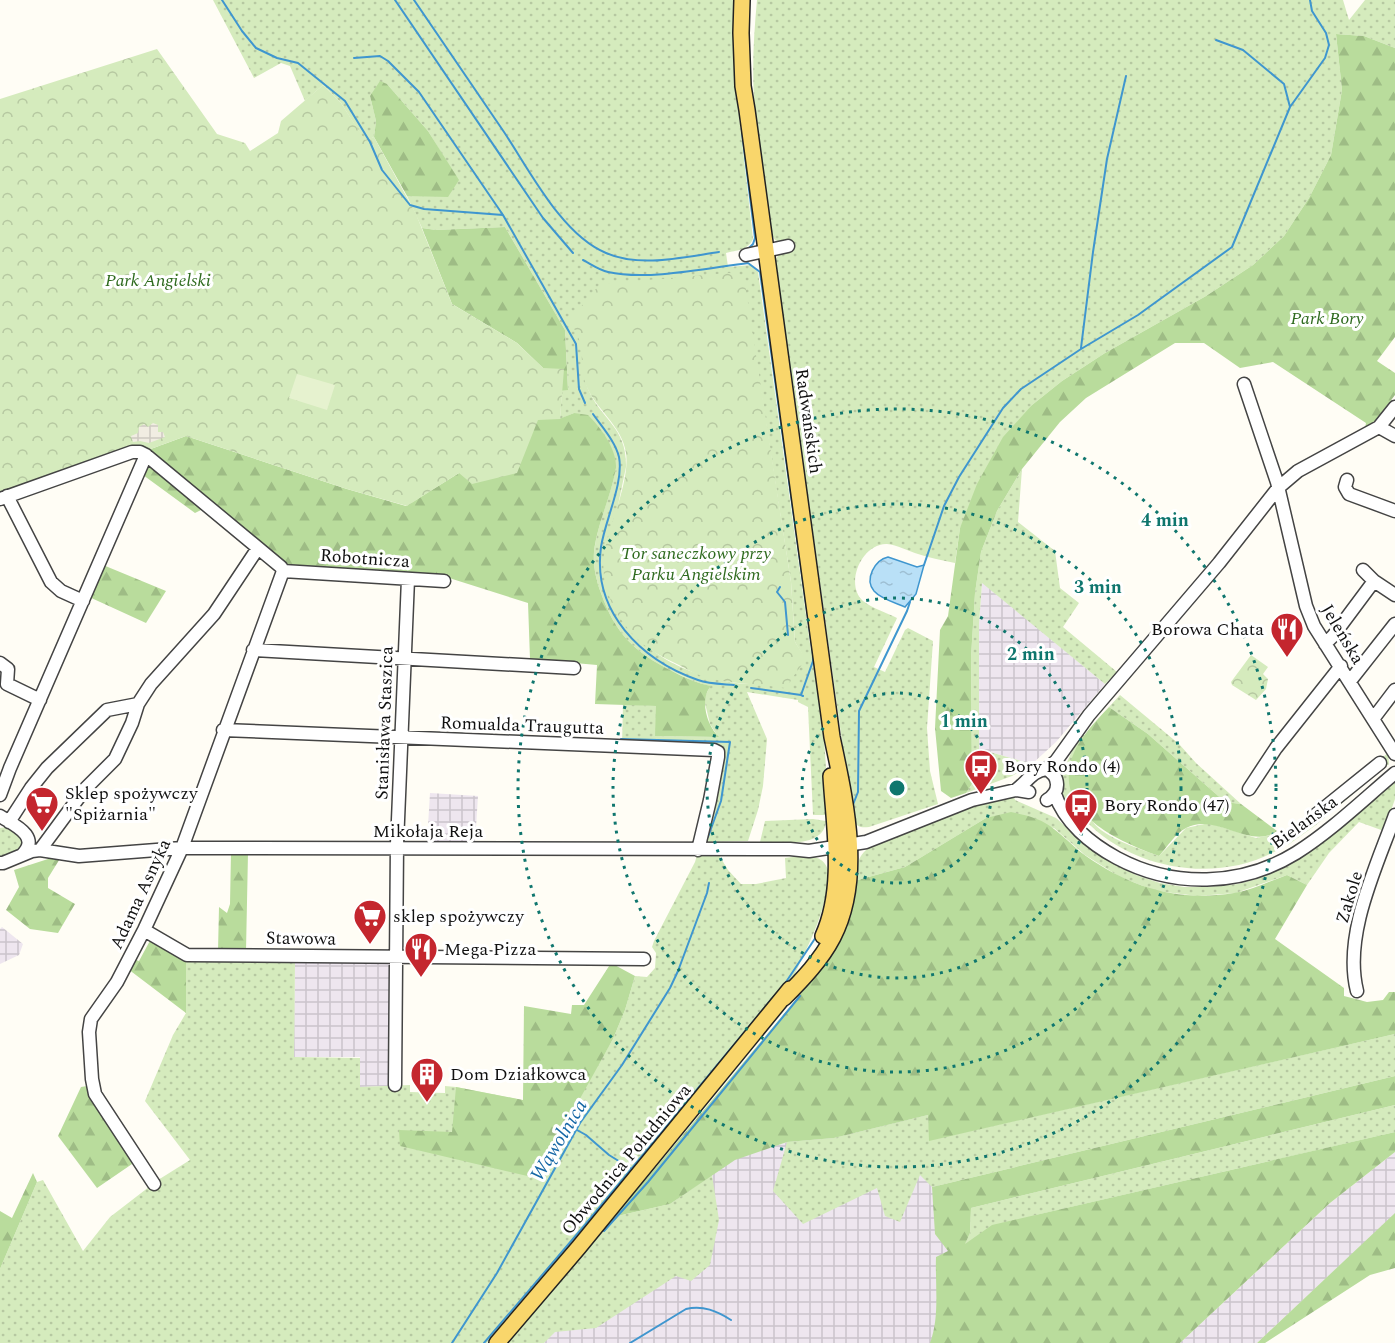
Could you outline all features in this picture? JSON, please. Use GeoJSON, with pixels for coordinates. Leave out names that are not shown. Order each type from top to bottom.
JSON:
{"type":"FeatureCollection","features":[{"type":"Feature","properties":{"kind":"main road","name":"Radwańskich"},"geometry":{"type":"LineString","coordinates":[[742,0],[742,86],[832,737],[831,772],[842,842],[842,874]]}},
{"type":"Feature","properties":{"kind":"main road","name":"Radwańskich"},"geometry":{"type":"LineString","coordinates":[[747,110],[753,0]]}},
{"type":"Feature","properties":{"kind":"main road","name":"Obwodnica Południowa"},"geometry":{"type":"LineString","coordinates":[[497,1343],[822,954],[834,936],[843,910],[842,874]]}},
{"type":"Feature","properties":{"kind":"street"},"geometry":{"type":"LineString","coordinates":[[746,255],[788,246]]}},
{"type":"Feature","properties":{"kind":"street","name":"Jeleńska"},"geometry":{"type":"LineString","coordinates":[[1244,384],[1278,488],[1306,606],[1314,626],[1395,754]]}},
{"type":"Feature","properties":{"kind":"street"},"geometry":{"type":"LineString","coordinates":[[1050,772],[1089,715],[1219,563],[1278,488],[1298,471],[1379,427],[1395,407]]}},
{"type":"Feature","properties":{"kind":"street"},"geometry":{"type":"LineString","coordinates":[[1379,427],[1395,436]]}},
{"type":"Feature","properties":{"kind":"street"},"geometry":{"type":"LineString","coordinates":[[83,601],[61,591],[51,582],[4,497],[132,452],[146,455],[283,571]]}},
{"type":"Feature","properties":{"kind":"street"},"geometry":{"type":"LineString","coordinates":[[0,795],[146,455]]}},
{"type":"Feature","properties":{"kind":"street"},"geometry":{"type":"LineString","coordinates":[[1347,480],[1345,487],[1349,494],[1395,511]]}},
{"type":"Feature","properties":{"kind":"street"},"geometry":{"type":"LineString","coordinates":[[1,863],[43,847],[86,789],[115,759],[138,705],[152,684],[214,614],[258,548]]}},
{"type":"Feature","properties":{"kind":"street"},"geometry":{"type":"LineString","coordinates":[[1363,570],[1395,596]]}},
{"type":"Feature","properties":{"kind":"street","name":"Robotnicza"},"geometry":{"type":"LineString","coordinates":[[283,571],[444,581]]}},
{"type":"Feature","properties":{"kind":"street","name":"Adama Asnyka"},"geometry":{"type":"LineString","coordinates":[[153,1184],[86,1079],[90,1018],[117,982],[182,848],[283,571]]}},
{"type":"Feature","properties":{"kind":"street","name":"Stanisława Staszica"},"geometry":{"type":"LineString","coordinates":[[395,1085],[398,957],[397,849],[408,579]]}},
{"type":"Feature","properties":{"kind":"street"},"geometry":{"type":"LineString","coordinates":[[1325,644],[1374,581]]}},
{"type":"Feature","properties":{"kind":"street"},"geometry":{"type":"LineString","coordinates":[[1350,681],[1395,624]]}},
{"type":"Feature","properties":{"kind":"street"},"geometry":{"type":"LineString","coordinates":[[253,650],[574,668]]}},
{"type":"Feature","properties":{"kind":"street"},"geometry":{"type":"LineString","coordinates":[[0,663],[8,669],[7,684],[40,700]]}},
{"type":"Feature","properties":{"kind":"street"},"geometry":{"type":"LineString","coordinates":[[1249,789],[1276,748],[1341,666]]}},
{"type":"Feature","properties":{"kind":"street"},"geometry":{"type":"LineString","coordinates":[[1373,719],[1395,690]]}},
{"type":"Feature","properties":{"kind":"street"},"geometry":{"type":"LineString","coordinates":[[43,847],[24,831],[3,820],[47,768],[107,710],[138,705]]}},
{"type":"Feature","properties":{"kind":"street","name":"Romualda Traugutta"},"geometry":{"type":"LineString","coordinates":[[224,730],[714,750],[718,752],[718,757],[698,850]]}},
{"type":"Feature","properties":{"kind":"street"},"geometry":{"type":"LineString","coordinates":[[1313,817],[1380,763]]}},
{"type":"Feature","properties":{"kind":"street"},"geometry":{"type":"LineString","coordinates":[[1050,772],[1058,783],[1051,797],[1036,798],[1028,787],[1033,773],[1050,772]]}},
{"type":"Feature","properties":{"kind":"street","name":"Bielańska"},"geometry":{"type":"LineString","coordinates":[[1051,797],[1089,839],[1120,860],[1164,876],[1208,880],[1250,873],[1279,863],[1310,843],[1395,773]]}},
{"type":"Feature","properties":{"kind":"street","name":"Mikołaja Reja"},"geometry":{"type":"LineString","coordinates":[[790,849],[842,842],[866,842],[972,800],[1028,787]]}},
{"type":"Feature","properties":{"kind":"street","name":"Zakole"},"geometry":{"type":"LineString","coordinates":[[1357,991],[1354,978],[1355,936],[1395,815]]}},
{"type":"Feature","properties":{"kind":"street","name":"Mikołaja Reja"},"geometry":{"type":"LineString","coordinates":[[43,847],[65,854],[92,856],[182,848],[790,849],[809,851],[910,824]]}},
{"type":"Feature","properties":{"kind":"street"},"geometry":{"type":"LineString","coordinates":[[21,856],[29,844],[24,831]]}},
{"type":"Feature","properties":{"kind":"street"},"geometry":{"type":"LineString","coordinates":[[809,851],[826,859],[842,874],[866,842]]}},
{"type":"Feature","properties":{"kind":"street","name":"Stawowa"},"geometry":{"type":"LineString","coordinates":[[144,930],[187,955],[644,959]]}},
{"type":"Feature","properties":{"kind":"shaded area"},"geometry":{"type":"Polygon","coordinates":[[[153,423],[158,425],[158,432],[163,432],[165,437],[149,443],[133,442],[131,436],[138,433],[139,427],[144,424],[148,427],[153,423]]]}},
{"type":"Feature","properties":{"kind":"shaded area"},"geometry":{"type":"Polygon","coordinates":[[[982,582],[1105,684],[1056,742],[1032,764],[979,749],[979,624],[982,582]]]}},
{"type":"Feature","properties":{"kind":"shaded area"},"geometry":{"type":"Polygon","coordinates":[[[430,793],[478,796],[475,843],[427,842],[430,793]]]}},
{"type":"Feature","properties":{"kind":"shaded area"},"geometry":{"type":"Polygon","coordinates":[[[2,927],[23,944],[19,955],[0,964],[0,929],[2,927]]]}},
{"type":"Feature","properties":{"kind":"shaded area"},"geometry":{"type":"Polygon","coordinates":[[[295,962],[394,962],[391,1086],[359,1087],[360,1057],[294,1057],[295,962]]]}},
{"type":"Feature","properties":{"kind":"shaded area"},"geometry":{"type":"Polygon","coordinates":[[[928,1115],[949,1251],[969,1243],[979,1343],[515,1343],[670,1204],[735,1159],[787,1142],[834,1138],[928,1115]]]}},
{"type":"Feature","properties":{"kind":"shaded area"},"geometry":{"type":"Polygon","coordinates":[[[1395,1152],[1395,1214],[1257,1343],[1180,1343],[1330,1203],[1395,1152]]]}},
{"type":"Feature","properties":{"kind":"green space"},"geometry":{"type":"Polygon","coordinates":[[[213,0],[736,0],[739,115],[753,239],[745,248],[726,253],[728,267],[751,265],[758,272],[811,651],[815,659],[818,678],[828,815],[813,815],[808,707],[798,700],[747,692],[767,739],[763,786],[748,841],[696,842],[714,752],[622,745],[623,704],[657,706],[656,736],[718,737],[710,724],[704,699],[710,686],[695,682],[659,664],[637,649],[613,619],[599,588],[594,552],[616,468],[574,413],[560,419],[562,390],[568,389],[565,330],[505,227],[436,230],[422,228],[407,196],[424,196],[458,180],[428,131],[387,84],[370,96],[376,121],[374,137],[365,141],[341,103],[323,85],[305,101],[290,66],[281,63],[254,78],[213,0]],[[743,277],[578,334],[583,352],[586,384],[594,400],[618,433],[625,453],[626,467],[604,572],[609,592],[628,627],[642,642],[675,664],[727,681],[755,682],[805,659],[795,642],[791,582],[743,277]]]}},
{"type":"Feature","properties":{"kind":"green space"},"geometry":{"type":"Polygon","coordinates":[[[757,0],[1343,0],[1349,20],[1365,0],[1395,0],[1395,48],[1364,36],[1336,34],[1342,90],[1331,155],[1309,198],[1284,236],[1253,265],[1206,296],[1105,353],[1062,381],[1032,405],[960,528],[955,563],[887,544],[878,545],[863,557],[856,575],[855,585],[858,594],[867,604],[897,618],[874,667],[885,672],[908,628],[933,641],[927,728],[930,771],[938,804],[869,827],[860,826],[853,820],[775,260],[780,253],[780,242],[772,235],[761,166],[753,85],[757,0]]]}},
{"type":"Feature","properties":{"kind":"green space","name":"Park Bory"},"geometry":{"type":"Polygon","coordinates":[[[1336,34],[1364,36],[1395,48],[1395,337],[1377,361],[1395,373],[1395,395],[1376,420],[1365,428],[1366,423],[1273,362],[1240,368],[1204,343],[1175,343],[1086,398],[1060,422],[1022,469],[997,511],[981,552],[975,593],[971,657],[972,784],[966,793],[951,798],[941,791],[935,728],[940,630],[948,616],[960,528],[977,484],[1003,437],[1032,405],[1062,381],[1105,353],[1206,296],[1253,265],[1284,236],[1309,198],[1331,155],[1342,90],[1336,34]]]}},
{"type":"Feature","properties":{"kind":"green space","name":"Park Angielski"},"geometry":{"type":"Polygon","coordinates":[[[157,49],[217,134],[245,143],[250,151],[278,133],[281,121],[323,85],[341,103],[365,140],[374,137],[416,214],[452,304],[517,343],[543,368],[564,369],[560,419],[538,420],[517,473],[472,484],[459,473],[407,506],[347,489],[186,436],[148,450],[140,446],[129,447],[0,493],[0,99],[157,49]]]}},
{"type":"Feature","properties":{"kind":"green space"},"geometry":{"type":"Polygon","coordinates":[[[380,81],[387,84],[428,131],[459,180],[448,197],[407,196],[374,137],[376,121],[370,96],[380,81]]]}},
{"type":"Feature","properties":{"kind":"green space"},"geometry":{"type":"Polygon","coordinates":[[[505,227],[565,330],[568,390],[547,392],[543,368],[517,343],[452,304],[422,228],[436,230],[505,227]]]}},
{"type":"Feature","properties":{"kind":"green space","name":"Tor saneczkowy przy Parku Angielskim"},"geometry":{"type":"Polygon","coordinates":[[[729,273],[744,277],[791,582],[795,642],[806,659],[785,688],[704,677],[657,654],[632,634],[623,623],[609,597],[603,569],[604,555],[625,477],[626,453],[619,433],[594,400],[585,382],[581,345],[569,321],[600,284],[729,273]]]}},
{"type":"Feature","properties":{"kind":"green space"},"geometry":{"type":"Polygon","coordinates":[[[297,374],[335,385],[327,410],[289,398],[297,374]]]}},
{"type":"Feature","properties":{"kind":"green space"},"geometry":{"type":"Polygon","coordinates":[[[500,413],[559,419],[574,413],[588,415],[603,432],[614,454],[616,468],[594,552],[595,573],[601,593],[620,630],[637,649],[677,674],[711,686],[707,691],[706,712],[711,726],[719,737],[655,736],[656,706],[595,704],[597,665],[530,659],[528,603],[446,577],[287,567],[148,450],[186,436],[406,506],[459,473],[500,413]]]}},
{"type":"Feature","properties":{"kind":"green space"},"geometry":{"type":"Polygon","coordinates":[[[149,463],[200,504],[201,510],[195,513],[143,475],[149,463]]]}},
{"type":"Feature","properties":{"kind":"green space"},"geometry":{"type":"Polygon","coordinates":[[[1022,469],[1018,522],[1055,551],[1060,588],[1079,603],[1063,627],[1117,672],[1105,684],[982,583],[979,624],[979,749],[1032,764],[1012,776],[966,793],[972,784],[971,657],[975,593],[981,552],[997,511],[1022,469]]]}},
{"type":"Feature","properties":{"kind":"green space"},"geometry":{"type":"Polygon","coordinates":[[[103,565],[166,591],[146,623],[87,596],[103,565]]]}},
{"type":"Feature","properties":{"kind":"green space"},"geometry":{"type":"Polygon","coordinates":[[[1251,655],[1268,667],[1263,674],[1268,679],[1266,689],[1256,700],[1232,685],[1231,682],[1251,655]]]}},
{"type":"Feature","properties":{"kind":"green space"},"geometry":{"type":"Polygon","coordinates":[[[1120,695],[1179,744],[1196,763],[1241,804],[1225,802],[1148,734],[1109,707],[1120,695]]]}},
{"type":"Feature","properties":{"kind":"green space"},"geometry":{"type":"Polygon","coordinates":[[[1109,707],[1148,734],[1225,802],[1241,804],[1277,831],[1267,836],[1256,837],[1221,827],[1197,824],[1182,831],[1159,856],[1111,835],[1096,824],[1083,813],[1074,799],[1069,783],[1070,765],[1076,748],[1091,726],[1109,707]]]}},
{"type":"Feature","properties":{"kind":"green space"},"geometry":{"type":"Polygon","coordinates":[[[1082,734],[1085,736],[1070,766],[1083,803],[1093,822],[1105,833],[1159,856],[1186,828],[1209,823],[1256,838],[1275,834],[1280,839],[1281,848],[1257,860],[1205,869],[1178,867],[1152,861],[1127,851],[1105,837],[1083,818],[1069,798],[1063,800],[1061,796],[1059,783],[1062,766],[1065,767],[1082,734]]]}},
{"type":"Feature","properties":{"kind":"green space"},"geometry":{"type":"Polygon","coordinates":[[[1388,753],[1389,764],[1316,825],[1288,845],[1293,835],[1290,831],[1388,753]]]}},
{"type":"Feature","properties":{"kind":"green space"},"geometry":{"type":"Polygon","coordinates":[[[1395,782],[1395,799],[1384,831],[1359,822],[1329,853],[1307,885],[1287,875],[1236,893],[1198,896],[1156,891],[1120,877],[1085,855],[1054,828],[986,818],[905,867],[854,881],[858,861],[872,845],[980,802],[1014,797],[1015,800],[1056,818],[1092,850],[1136,875],[1160,883],[1184,887],[1238,884],[1288,866],[1327,839],[1395,782]]]}},
{"type":"Feature","properties":{"kind":"green space"},"geometry":{"type":"Polygon","coordinates":[[[1011,812],[1042,821],[1103,867],[1121,877],[1156,890],[1194,896],[1234,893],[1287,875],[1307,885],[1275,939],[1344,988],[1344,996],[1367,1002],[1383,1000],[1389,992],[1395,992],[1395,1034],[929,1141],[928,1115],[834,1138],[787,1142],[735,1160],[670,1204],[613,1217],[818,973],[843,930],[853,895],[854,881],[905,867],[986,818],[1011,812]]]}},
{"type":"Feature","properties":{"kind":"green space"},"geometry":{"type":"Polygon","coordinates":[[[813,819],[826,821],[818,836],[810,840],[789,843],[760,842],[765,821],[813,819]]]}},
{"type":"Feature","properties":{"kind":"green space"},"geometry":{"type":"Polygon","coordinates":[[[7,827],[19,834],[24,844],[15,854],[0,858],[0,828],[7,827]]]}},
{"type":"Feature","properties":{"kind":"green space"},"geometry":{"type":"Polygon","coordinates":[[[231,852],[248,853],[246,951],[218,951],[219,907],[227,913],[230,904],[231,852]]]}},
{"type":"Feature","properties":{"kind":"green space"},"geometry":{"type":"Polygon","coordinates":[[[697,855],[719,855],[728,870],[741,884],[756,884],[786,878],[785,858],[815,857],[826,865],[829,872],[830,894],[826,894],[817,926],[795,974],[530,1295],[487,1343],[0,1343],[0,1269],[37,1182],[43,1180],[83,1251],[110,1217],[158,1180],[190,1160],[145,1101],[173,1035],[186,1013],[186,961],[295,962],[294,1057],[360,1058],[360,1087],[410,1085],[410,1092],[445,1093],[445,1086],[456,1087],[572,1110],[613,1039],[635,976],[647,977],[655,968],[656,953],[652,947],[654,941],[697,855]]]}},
{"type":"Feature","properties":{"kind":"green space"},"geometry":{"type":"Polygon","coordinates":[[[61,857],[48,878],[48,888],[75,904],[58,933],[30,929],[6,910],[19,887],[14,870],[61,857]]]}},
{"type":"Feature","properties":{"kind":"green space"},"geometry":{"type":"Polygon","coordinates":[[[152,937],[184,956],[186,961],[186,1013],[128,969],[133,959],[139,961],[152,937]]]}},
{"type":"Feature","properties":{"kind":"green space"},"geometry":{"type":"Polygon","coordinates":[[[611,963],[635,976],[625,1010],[613,1039],[536,1178],[400,1146],[399,1130],[452,1132],[456,1087],[523,1100],[524,1006],[571,1014],[572,1005],[584,1005],[611,963]]]}},
{"type":"Feature","properties":{"kind":"green space"},"geometry":{"type":"Polygon","coordinates":[[[1395,1034],[1395,1076],[932,1187],[920,1175],[900,1222],[885,1216],[877,1188],[803,1224],[773,1191],[787,1142],[834,1138],[928,1115],[930,1140],[1395,1034]]]}},
{"type":"Feature","properties":{"kind":"green space"},"geometry":{"type":"Polygon","coordinates":[[[1395,1076],[1395,1105],[971,1208],[970,1233],[965,1244],[992,1225],[1395,1132],[1395,1152],[1330,1203],[1180,1343],[930,1343],[936,1311],[936,1257],[948,1251],[935,1234],[932,1187],[1395,1076]]]}},
{"type":"Feature","properties":{"kind":"green space"},"geometry":{"type":"Polygon","coordinates":[[[87,1086],[88,1093],[135,1162],[97,1188],[58,1136],[81,1087],[87,1086]]]}},
{"type":"Feature","properties":{"kind":"green space"},"geometry":{"type":"Polygon","coordinates":[[[1395,1105],[1395,1132],[1036,1215],[964,1245],[970,1233],[971,1208],[1395,1105]]]}},
{"type":"Feature","properties":{"kind":"green space"},"geometry":{"type":"Polygon","coordinates":[[[33,1173],[37,1182],[0,1269],[0,1211],[12,1218],[33,1173]]]}},
{"type":"Feature","properties":{"kind":"green space"},"geometry":{"type":"Polygon","coordinates":[[[712,1175],[719,1220],[710,1265],[691,1281],[676,1276],[596,1328],[555,1332],[544,1343],[507,1343],[613,1217],[670,1204],[712,1175]]]}},
{"type":"Feature","properties":{"kind":"green space"},"geometry":{"type":"Polygon","coordinates":[[[1395,1213],[1395,1268],[1370,1275],[1265,1343],[1257,1343],[1395,1213]]]}},
{"type":"Feature","properties":{"kind":"water"},"geometry":{"type":"Polygon","coordinates":[[[888,557],[917,567],[924,565],[916,594],[905,607],[881,596],[871,586],[872,571],[879,562],[888,557]]]}},
{"type":"Feature","properties":{"kind":"waterway"},"geometry":{"type":"LineString","coordinates":[[222,0],[256,48],[277,58],[298,63],[345,101],[370,142],[382,170],[410,205],[424,209],[503,215]]}},
{"type":"Feature","properties":{"kind":"waterway"},"geometry":{"type":"LineString","coordinates":[[395,0],[543,218],[573,253]]}},
{"type":"Feature","properties":{"kind":"waterway"},"geometry":{"type":"LineString","coordinates":[[414,0],[536,183],[575,232],[606,253],[633,260],[662,260],[719,252]]}},
{"type":"Feature","properties":{"kind":"waterway"},"geometry":{"type":"LineString","coordinates":[[924,565],[944,506],[959,477],[1003,408],[1021,389],[1138,315],[1232,247],[1290,107],[1325,58],[1329,45],[1326,33],[1312,11],[1310,0]]}},
{"type":"Feature","properties":{"kind":"waterway"},"geometry":{"type":"LineString","coordinates":[[1216,40],[1243,50],[1284,84],[1290,107]]}},
{"type":"Feature","properties":{"kind":"waterway"},"geometry":{"type":"LineString","coordinates":[[354,58],[380,56],[419,92],[503,215],[576,344],[579,389],[585,403]]}},
{"type":"Feature","properties":{"kind":"waterway"},"geometry":{"type":"LineString","coordinates":[[1081,348],[1107,159],[1126,76]]}},
{"type":"Feature","properties":{"kind":"waterway"},"geometry":{"type":"LineString","coordinates":[[742,132],[755,238],[748,249]]}},
{"type":"Feature","properties":{"kind":"waterway"},"geometry":{"type":"LineString","coordinates":[[583,260],[605,271],[624,274],[678,273],[748,263],[760,272],[813,654],[813,661],[801,695],[803,696]]}},
{"type":"Feature","properties":{"kind":"waterway"},"geometry":{"type":"LineString","coordinates":[[593,414],[611,440],[619,457],[619,478],[603,536],[600,571],[604,592],[613,612],[625,630],[658,660],[698,680],[734,685]]}},
{"type":"Feature","properties":{"kind":"waterway"},"geometry":{"type":"LineString","coordinates":[[780,587],[777,592],[785,602],[788,635]]}},
{"type":"Feature","properties":{"kind":"waterway"},"geometry":{"type":"LineString","coordinates":[[852,807],[858,792],[859,711],[910,602]]}},
{"type":"Feature","properties":{"kind":"waterway"},"geometry":{"type":"LineString","coordinates":[[751,688],[801,695]]}},
{"type":"Feature","properties":{"kind":"waterway"},"geometry":{"type":"LineString","coordinates":[[621,739],[730,742],[721,801],[708,837]]}},
{"type":"Feature","properties":{"kind":"waterway","name":"Wąwolnica"},"geometry":{"type":"LineString","coordinates":[[452,1343],[497,1273],[580,1123],[622,1065],[670,988],[709,883]]}},
{"type":"Feature","properties":{"kind":"waterway"},"geometry":{"type":"LineString","coordinates":[[784,985],[816,937]]}},
{"type":"Feature","properties":{"kind":"waterway"},"geometry":{"type":"LineString","coordinates":[[484,1343],[776,994]]}},
{"type":"Feature","properties":{"kind":"waterway"},"geometry":{"type":"LineString","coordinates":[[604,1231],[648,1182],[800,996]]}},
{"type":"Feature","properties":{"kind":"waterway"},"geometry":{"type":"LineString","coordinates":[[577,1130],[630,1168]]}},
{"type":"Feature","properties":{"kind":"waterway"},"geometry":{"type":"LineString","coordinates":[[630,1343],[686,1309],[710,1310],[731,1320]]}},
{"type":"Feature","properties":{"kind":"place","name":"Borowa Chata"},"geometry":{"type":"Point","coordinates":[1287,658]}},
{"type":"Feature","properties":{"kind":"place","name":"Bory Rondo (4)"},"geometry":{"type":"Point","coordinates":[981,795]}},
{"type":"Feature","properties":{"kind":"place","name":"Sklep spożywczy \"Spiżarnia\""},"geometry":{"type":"Point","coordinates":[42,832]}},
{"type":"Feature","properties":{"kind":"place","name":"Bory Rondo (47)"},"geometry":{"type":"Point","coordinates":[1081,834]}},
{"type":"Feature","properties":{"kind":"place","name":"sklep spożywczy"},"geometry":{"type":"Point","coordinates":[370,945]}},
{"type":"Feature","properties":{"kind":"place","name":"Mega Pizza"},"geometry":{"type":"Point","coordinates":[421,978]}},
{"type":"Feature","properties":{"kind":"place","name":"Dom Działkowca"},"geometry":{"type":"Point","coordinates":[427,1103]}}]}
